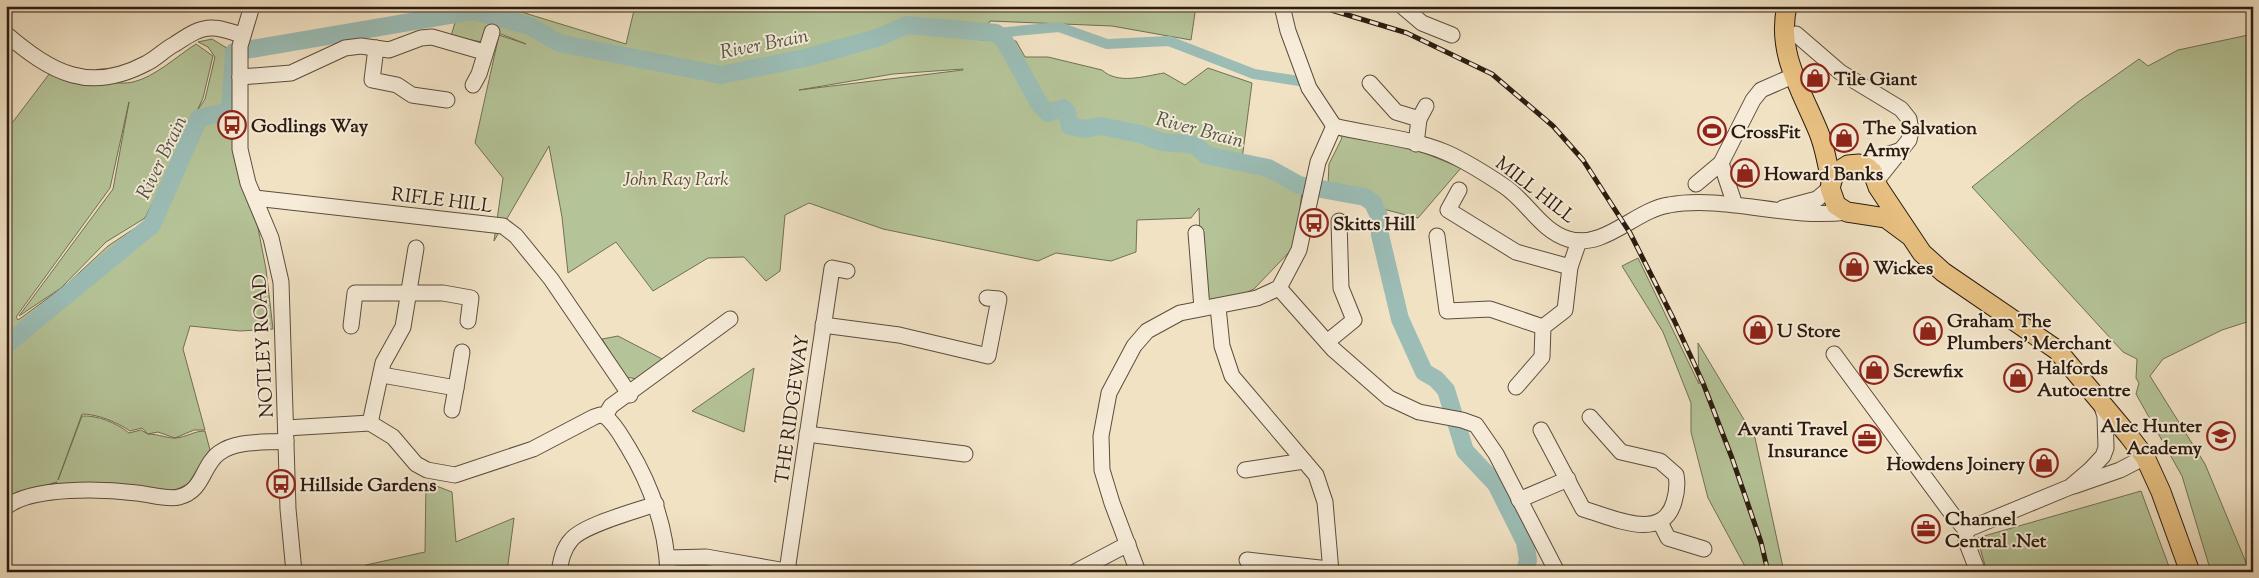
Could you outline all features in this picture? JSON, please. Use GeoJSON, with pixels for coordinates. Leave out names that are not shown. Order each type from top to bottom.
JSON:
{"type":"FeatureCollection","features":[{"type":"Feature","properties":{"kind":"main road"},"geometry":{"type":"LineString","coordinates":[[1787,6],[1784,20],[1786,52],[1793,76],[1820,135],[1836,205],[1853,212],[1886,218],[1909,235]]}},
{"type":"Feature","properties":{"kind":"main road"},"geometry":{"type":"LineString","coordinates":[[1820,135],[1854,165],[1868,168],[1922,253],[1943,272],[2057,350],[2145,457],[2161,492],[2190,572]]}},
{"type":"Feature","properties":{"kind":"main road"},"geometry":{"type":"LineString","coordinates":[[1830,185],[1834,174],[1854,165]]}},
{"type":"Feature","properties":{"kind":"main road"},"geometry":{"type":"LineString","coordinates":[[1853,212],[1869,208],[1876,200],[1878,183]]}},
{"type":"Feature","properties":{"kind":"street","name":"NOTLEY ROAD"},"geometry":{"type":"LineString","coordinates":[[252,6],[240,46],[238,110],[240,148],[255,198],[271,238],[281,282],[289,524],[294,572]]}},
{"type":"Feature","properties":{"kind":"street"},"geometry":{"type":"LineString","coordinates":[[1138,572],[1102,470],[1101,436],[1109,394],[1134,346],[1147,331],[1180,314],[1257,298],[1279,288],[1299,250],[1318,162],[1334,126],[1309,88],[1288,30],[1282,6]]}},
{"type":"Feature","properties":{"kind":"street"},"geometry":{"type":"LineString","coordinates":[[1402,6],[1422,23],[1452,34]]}},
{"type":"Feature","properties":{"kind":"street"},"geometry":{"type":"LineString","coordinates":[[6,34],[53,68],[82,78],[104,77],[127,72],[148,62],[196,31],[212,27],[240,46]]}},
{"type":"Feature","properties":{"kind":"street"},"geometry":{"type":"LineString","coordinates":[[472,85],[479,74],[484,52],[492,32]]}},
{"type":"Feature","properties":{"kind":"street"},"geometry":{"type":"LineString","coordinates":[[1796,34],[1840,72],[1901,109],[1909,119],[1912,131],[1878,183]]}},
{"type":"Feature","properties":{"kind":"street"},"geometry":{"type":"LineString","coordinates":[[240,77],[291,73],[345,48],[361,46],[390,50],[420,38],[432,37],[484,52]]}},
{"type":"Feature","properties":{"kind":"street"},"geometry":{"type":"LineString","coordinates":[[376,48],[372,80],[397,84],[412,94],[447,100]]}},
{"type":"Feature","properties":{"kind":"street"},"geometry":{"type":"LineString","coordinates":[[1696,184],[1721,163],[1761,90],[1793,76]]}},
{"type":"Feature","properties":{"kind":"street"},"geometry":{"type":"LineString","coordinates":[[1370,83],[1396,112],[1423,113],[1416,144]]}},
{"type":"Feature","properties":{"kind":"street","name":"MILL HILL"},"geometry":{"type":"LineString","coordinates":[[1334,126],[1446,152],[1506,187],[1554,232],[1568,239],[1579,241],[1602,237],[1653,209],[1668,205],[1688,203],[1801,214],[1853,212]]}},
{"type":"Feature","properties":{"kind":"street"},"geometry":{"type":"LineString","coordinates":[[1854,165],[1901,150]]}},
{"type":"Feature","properties":{"kind":"street"},"geometry":{"type":"LineString","coordinates":[[1721,163],[1733,199]]}},
{"type":"Feature","properties":{"kind":"street","name":"MILL HILL"},"geometry":{"type":"LineString","coordinates":[[1772,210],[1811,201],[1830,185]]}},
{"type":"Feature","properties":{"kind":"street"},"geometry":{"type":"LineString","coordinates":[[1459,190],[1448,210],[1516,252],[1570,267]]}},
{"type":"Feature","properties":{"kind":"street","name":"RIFLE HILL"},"geometry":{"type":"LineString","coordinates":[[255,198],[502,226],[516,236],[551,279],[630,395]]}},
{"type":"Feature","properties":{"kind":"street"},"geometry":{"type":"LineString","coordinates":[[1327,342],[1354,320],[1341,288],[1339,221]]}},
{"type":"Feature","properties":{"kind":"street"},"geometry":{"type":"LineString","coordinates":[[1196,233],[1202,308]]}},
{"type":"Feature","properties":{"kind":"street"},"geometry":{"type":"LineString","coordinates":[[1438,236],[1447,311],[1490,309],[1543,327]]}},
{"type":"Feature","properties":{"kind":"street"},"geometry":{"type":"LineString","coordinates":[[1543,327],[1565,310],[1570,267],[1579,241]]}},
{"type":"Feature","properties":{"kind":"street"},"geometry":{"type":"LineString","coordinates":[[370,423],[382,375],[383,363],[403,326],[416,248]]}},
{"type":"Feature","properties":{"kind":"street","name":"THE RIDGEWAY"},"geometry":{"type":"LineString","coordinates":[[790,571],[807,434],[832,268],[847,270]]}},
{"type":"Feature","properties":{"kind":"street"},"geometry":{"type":"LineString","coordinates":[[1279,288],[1327,342],[1389,398],[1419,412],[1462,420],[1476,425],[1491,444],[1557,572]]}},
{"type":"Feature","properties":{"kind":"street"},"geometry":{"type":"LineString","coordinates":[[350,326],[355,293],[443,293],[471,298],[468,321]]}},
{"type":"Feature","properties":{"kind":"street"},"geometry":{"type":"LineString","coordinates":[[823,325],[898,335],[988,356],[999,299],[987,298]]}},
{"type":"Feature","properties":{"kind":"street"},"geometry":{"type":"LineString","coordinates":[[1218,307],[1222,346],[1232,376],[1316,474],[1325,502],[1330,570],[1247,560]]}},
{"type":"Feature","properties":{"kind":"street"},"geometry":{"type":"LineString","coordinates":[[605,416],[611,406],[630,395],[730,319]]}},
{"type":"Feature","properties":{"kind":"street"},"geometry":{"type":"LineString","coordinates":[[1516,387],[1542,357],[1543,327]]}},
{"type":"Feature","properties":{"kind":"street"},"geometry":{"type":"LineString","coordinates":[[452,410],[462,352]]}},
{"type":"Feature","properties":{"kind":"street"},"geometry":{"type":"LineString","coordinates":[[1834,354],[1952,514],[1966,530],[1966,540],[1978,572]]}},
{"type":"Feature","properties":{"kind":"street"},"geometry":{"type":"LineString","coordinates":[[382,375],[456,388]]}},
{"type":"Feature","properties":{"kind":"street"},"geometry":{"type":"LineString","coordinates":[[2070,487],[2090,470],[2106,448],[2105,416],[2101,402]]}},
{"type":"Feature","properties":{"kind":"street"},"geometry":{"type":"LineString","coordinates":[[6,506],[16,499],[35,494],[105,490],[178,497],[195,490],[218,454],[237,444],[370,423],[393,437],[416,464],[427,470],[455,475],[528,451],[594,417],[605,416],[614,423],[641,469],[656,504],[668,565],[706,557],[790,571]]}},
{"type":"Feature","properties":{"kind":"street"},"geometry":{"type":"LineString","coordinates":[[1541,430],[1583,509],[1646,526],[1660,522],[1670,515],[1678,488],[1676,475],[1662,453],[1622,452],[1590,417]]}},
{"type":"Feature","properties":{"kind":"street"},"geometry":{"type":"LineString","coordinates":[[807,434],[965,454]]}},
{"type":"Feature","properties":{"kind":"street"},"geometry":{"type":"LineString","coordinates":[[1966,530],[2070,487],[2120,470],[2145,457]]}},
{"type":"Feature","properties":{"kind":"street"},"geometry":{"type":"LineString","coordinates":[[1244,469],[1304,462]]}},
{"type":"Feature","properties":{"kind":"street"},"geometry":{"type":"LineString","coordinates":[[1520,500],[1568,479]]}},
{"type":"Feature","properties":{"kind":"street"},"geometry":{"type":"LineString","coordinates":[[559,572],[562,556],[572,538],[587,529],[656,504]]}},
{"type":"Feature","properties":{"kind":"street"},"geometry":{"type":"LineString","coordinates":[[1660,522],[1668,538],[1704,549]]}},
{"type":"Feature","properties":{"kind":"street"},"geometry":{"type":"LineString","coordinates":[[1075,572],[1128,544]]}},
{"type":"Feature","properties":{"kind":"green space","name":"John Ray Park"},"geometry":{"type":"Polygon","coordinates":[[[460,6],[505,7],[626,44],[635,6],[1196,6],[1191,40],[1112,26],[990,21],[980,40],[1016,41],[1025,57],[1048,57],[1102,70],[1108,75],[1116,77],[1132,78],[1164,73],[1185,85],[1208,68],[1252,83],[1241,167],[1251,169],[1302,192],[1295,246],[1254,289],[1243,294],[1205,302],[1201,272],[1199,208],[1191,218],[1137,220],[1136,252],[1111,261],[1056,253],[1038,261],[883,229],[809,203],[785,215],[780,271],[766,281],[744,257],[708,258],[653,291],[616,242],[568,273],[562,217],[549,146],[494,241],[503,178],[475,143],[499,35],[526,44],[486,28],[482,42],[451,36],[460,6]],[[963,70],[893,74],[799,90],[963,70]]]}},
{"type":"Feature","properties":{"kind":"green space"},"geometry":{"type":"Polygon","coordinates":[[[2253,34],[2253,320],[2222,330],[2163,359],[2150,376],[2205,464],[2250,572],[2211,572],[2182,476],[2136,394],[2139,383],[2136,378],[2137,359],[2123,352],[1972,187],[2078,102],[2139,59],[2148,66],[2178,50],[2253,34]]]}},
{"type":"Feature","properties":{"kind":"green space"},"geometry":{"type":"Polygon","coordinates":[[[212,39],[230,50],[225,108],[197,116],[149,224],[6,335],[6,131],[53,69],[115,83],[133,82],[158,71],[196,44],[213,56],[203,98],[197,111],[205,99],[215,57],[208,47],[198,42],[212,39]],[[129,102],[110,188],[16,317],[18,320],[66,285],[108,246],[147,220],[159,190],[145,218],[106,242],[61,288],[19,316],[113,189],[129,102]]]}},
{"type":"Feature","properties":{"kind":"green space"},"geometry":{"type":"Polygon","coordinates":[[[229,116],[237,162],[256,218],[266,269],[273,329],[240,331],[190,326],[183,349],[205,430],[194,430],[175,438],[205,431],[210,450],[188,484],[173,491],[97,483],[41,487],[6,498],[6,349],[153,227],[202,120],[218,117],[220,129],[220,117],[229,116]],[[82,414],[58,480],[82,416],[107,420],[129,433],[141,430],[148,434],[142,428],[130,431],[107,419],[82,414]],[[158,432],[148,434],[170,438],[175,438],[158,432]]]}},
{"type":"Feature","properties":{"kind":"green space"},"geometry":{"type":"Polygon","coordinates":[[[1334,126],[1415,149],[1461,168],[1418,218],[1375,207],[1364,190],[1328,184],[1329,164],[1342,138],[1334,126]]]}},
{"type":"Feature","properties":{"kind":"green space"},"geometry":{"type":"Polygon","coordinates":[[[1638,258],[1699,384],[1698,343],[1755,438],[1784,572],[1748,572],[1708,498],[1691,432],[1691,403],[1663,332],[1622,266],[1638,258]]]}},
{"type":"Feature","properties":{"kind":"green space"},"geometry":{"type":"Polygon","coordinates":[[[618,336],[664,360],[637,379],[626,377],[602,339],[618,336]]]}},
{"type":"Feature","properties":{"kind":"green space"},"geometry":{"type":"Polygon","coordinates":[[[754,368],[744,432],[692,411],[754,368]]]}},
{"type":"Feature","properties":{"kind":"green space"},"geometry":{"type":"Polygon","coordinates":[[[426,482],[452,492],[456,542],[514,518],[507,572],[367,572],[366,565],[425,552],[426,482]]]}},
{"type":"Feature","properties":{"kind":"green space"},"geometry":{"type":"Polygon","coordinates":[[[2141,491],[2171,572],[1987,572],[1977,538],[2141,491]]]}},
{"type":"Feature","properties":{"kind":"waterway","name":"River Brain"},"geometry":{"type":"LineString","coordinates":[[6,345],[152,225],[199,118],[230,111],[234,52],[474,11],[530,26],[559,43],[721,75],[805,58],[877,38],[907,25],[996,33],[1004,40],[1040,105],[1048,113],[1063,108],[1067,112],[1070,126],[1085,129],[1101,126],[1140,134],[1162,142],[1189,144],[1196,146],[1206,155],[1268,168],[1299,185],[1365,197],[1373,203],[1379,216],[1380,235],[1400,319],[1424,372],[1436,379],[1446,390],[1465,451],[1496,484],[1525,542],[1528,560],[1525,572]]}},
{"type":"Feature","properties":{"kind":"waterway"},"geometry":{"type":"LineString","coordinates":[[996,33],[1059,27],[1107,44],[1169,41],[1254,74],[1299,81]]}},
{"type":"Feature","properties":{"kind":"railway"},"geometry":{"type":"LineString","coordinates":[[1318,6],[1407,33],[1492,74],[1553,126],[1583,160],[1630,233],[1703,383],[1732,458],[1761,542],[1768,572]]}},
{"type":"Feature","properties":{"kind":"place","name":"Tile Giant"},"geometry":{"type":"Point","coordinates":[1815,78]}},
{"type":"Feature","properties":{"kind":"place","name":"Godlings Way"},"geometry":{"type":"Point","coordinates":[232,125]}},
{"type":"Feature","properties":{"kind":"place","name":"CrossFit"},"geometry":{"type":"Point","coordinates":[1712,131]}},
{"type":"Feature","properties":{"kind":"place","name":"The Salvation Army"},"geometry":{"type":"Point","coordinates":[1844,138]}},
{"type":"Feature","properties":{"kind":"place","name":"Howard Banks"},"geometry":{"type":"Point","coordinates":[1745,173]}},
{"type":"Feature","properties":{"kind":"place","name":"Skitts Hill"},"geometry":{"type":"Point","coordinates":[1314,223]}},
{"type":"Feature","properties":{"kind":"place","name":"Wickes"},"geometry":{"type":"Point","coordinates":[1854,267]}},
{"type":"Feature","properties":{"kind":"place","name":"U Store"},"geometry":{"type":"Point","coordinates":[1758,330]}},
{"type":"Feature","properties":{"kind":"place","name":"Graham The Plumbers' Merchant"},"geometry":{"type":"Point","coordinates":[1928,331]}},
{"type":"Feature","properties":{"kind":"place","name":"Screwfix"},"geometry":{"type":"Point","coordinates":[1874,370]}},
{"type":"Feature","properties":{"kind":"place","name":"Halfords Autocentre"},"geometry":{"type":"Point","coordinates":[2018,378]}},
{"type":"Feature","properties":{"kind":"place","name":"Alec Hunter Academy"},"geometry":{"type":"Point","coordinates":[2221,436]}},
{"type":"Feature","properties":{"kind":"place","name":"Avanti Travel Insurance"},"geometry":{"type":"Point","coordinates":[1867,439]}},
{"type":"Feature","properties":{"kind":"place","name":"Howdens Joinery"},"geometry":{"type":"Point","coordinates":[2044,463]}},
{"type":"Feature","properties":{"kind":"place","name":"Hillside Gardens"},"geometry":{"type":"Point","coordinates":[281,484]}},
{"type":"Feature","properties":{"kind":"place","name":"Channel Central .Net"},"geometry":{"type":"Point","coordinates":[1926,529]}}]}
